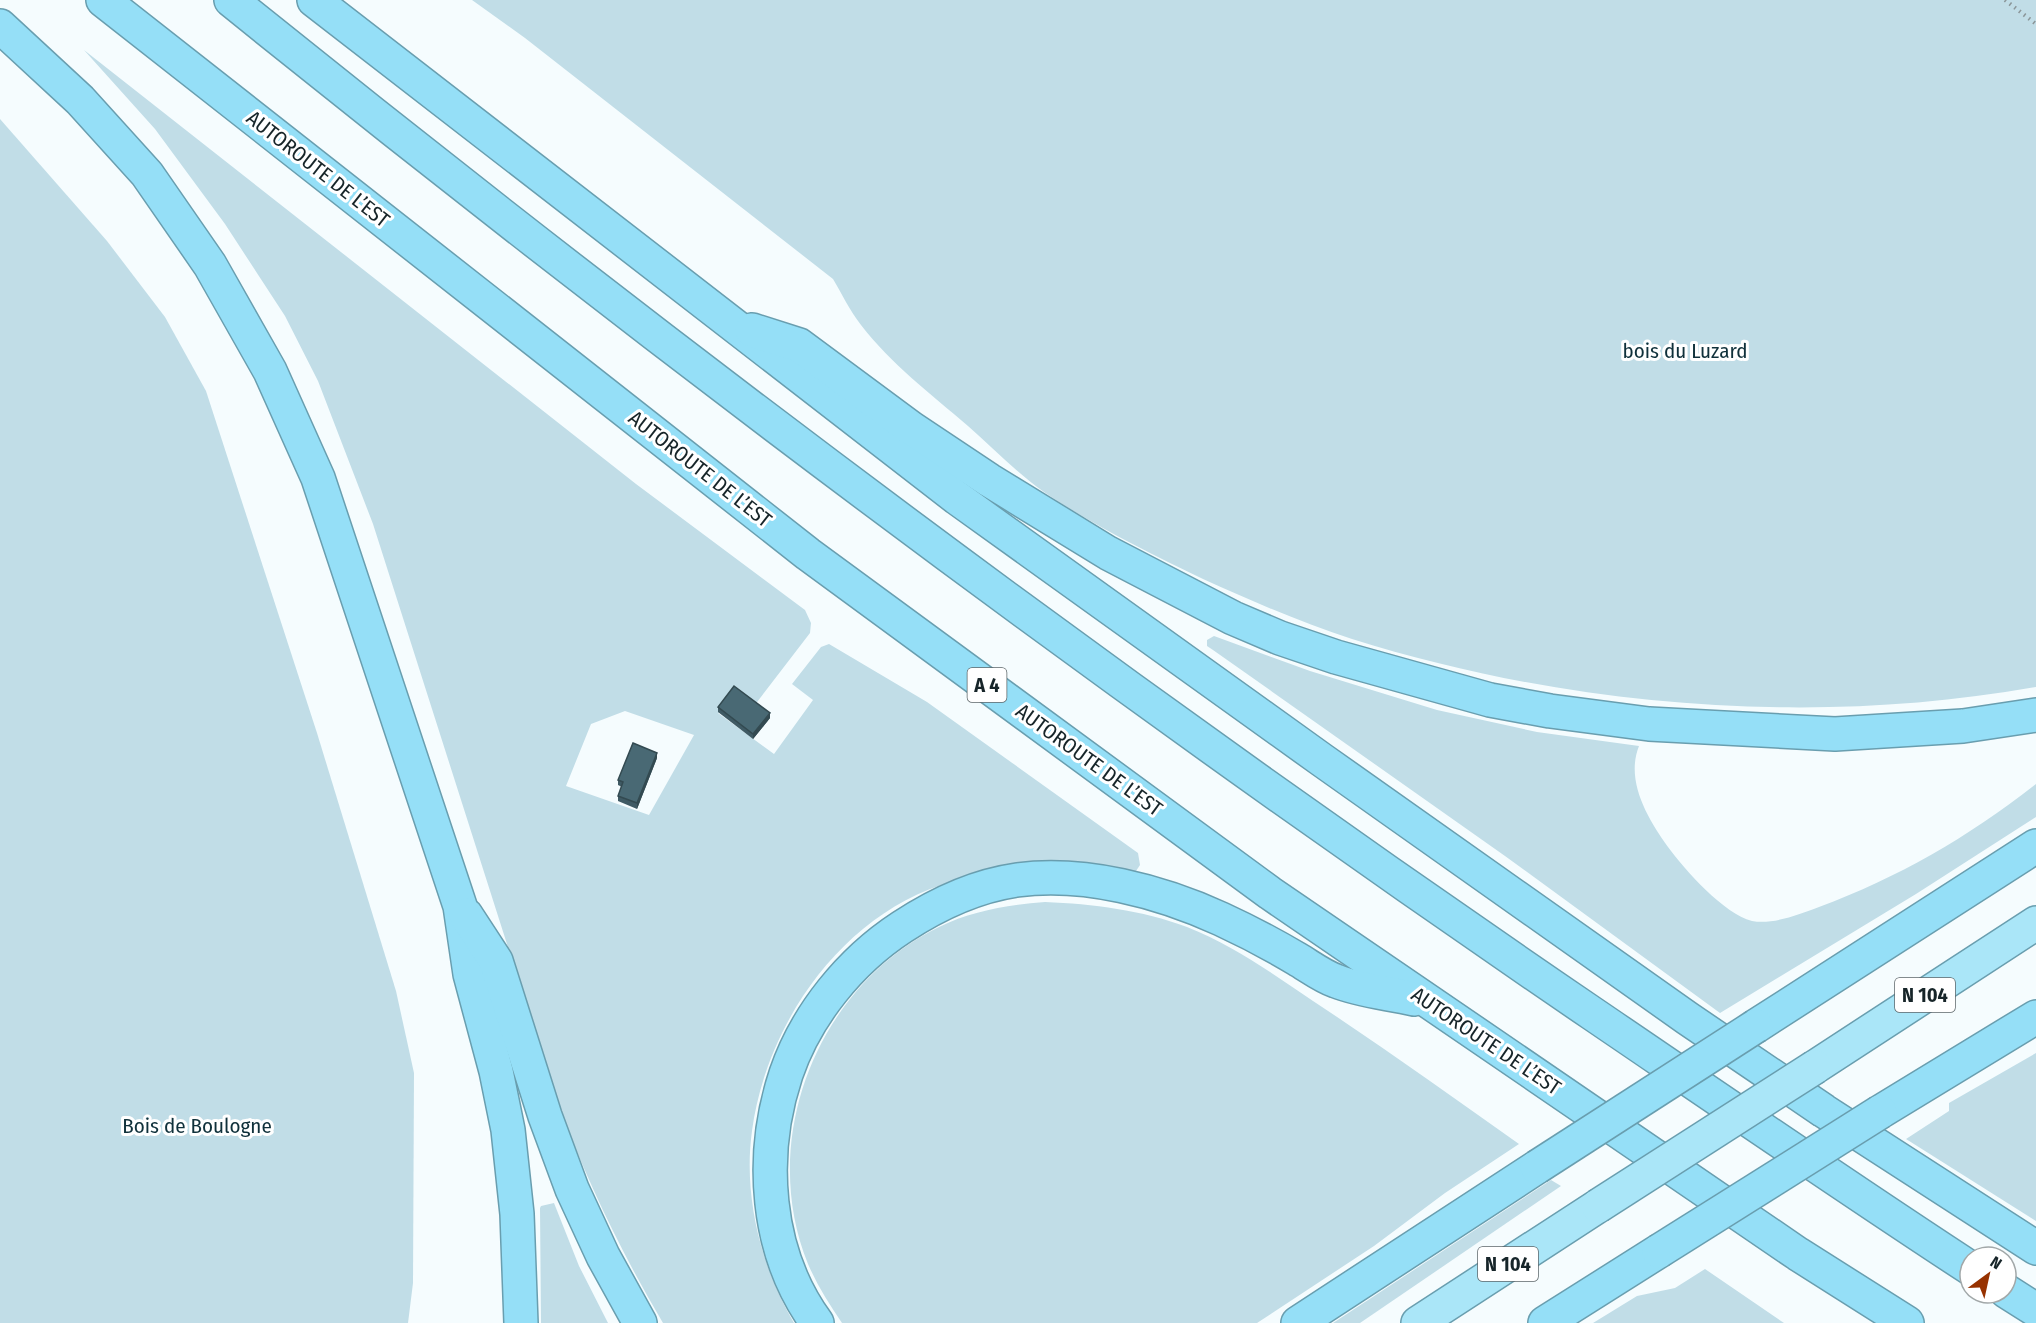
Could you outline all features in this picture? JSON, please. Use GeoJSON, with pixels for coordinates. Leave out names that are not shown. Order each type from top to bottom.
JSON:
{"type":"FeatureCollection","features":[{"type":"Feature","properties":{"kind":"highway","name":"AUTOROUTE DE L’EST"},"geometry":{"type":"LineString","coordinates":[[104,0],[808,554],[1270,893],[1789,1247],[1907,1323]]}},
{"type":"Feature","properties":{"kind":"highway"},"geometry":{"type":"LineString","coordinates":[[231,0],[682,354],[1000,594],[1309,817],[1534,974],[1844,1186],[1958,1260]]}},
{"type":"Feature","properties":{"kind":"highway"},"geometry":{"type":"LineString","coordinates":[[314,0],[957,498],[1697,1025],[2036,1248]]}},
{"type":"Feature","properties":{"kind":"highway"},"geometry":{"type":"LineString","coordinates":[[0,26],[80,100],[147,174],[210,265],[270,371],[318,478],[460,906],[470,974],[496,1071],[508,1130],[517,1214],[521,1323]]}},
{"type":"Feature","properties":{"kind":"highway"},"geometry":{"type":"LineString","coordinates":[[733,324],[800,345],[911,428],[989,480],[1171,588],[1280,638],[1357,664],[1490,700],[1550,711],[1660,725],[1835,734],[1963,726],[2036,715]]}},
{"type":"Feature","properties":{"kind":"highway"},"geometry":{"type":"LineString","coordinates":[[1298,1323],[2036,846]]}},
{"type":"Feature","properties":{"kind":"highway"},"geometry":{"type":"LineString","coordinates":[[817,1323],[788,1269],[776,1224],[769,1178],[770,1147],[781,1090],[794,1052],[817,1010],[851,970],[891,934],[930,909],[972,891],[1017,880],[1067,879],[1115,885],[1169,899],[1220,919],[1336,981],[1430,1002]]}},
{"type":"Feature","properties":{"kind":"highway"},"geometry":{"type":"LineString","coordinates":[[460,906],[496,961],[545,1116],[572,1189],[603,1256],[640,1323]]}},
{"type":"Feature","properties":{"kind":"highway","name":"N 104"},"geometry":{"type":"LineString","coordinates":[[1418,1323],[2036,923]]}},
{"type":"Feature","properties":{"kind":"highway"},"geometry":{"type":"LineString","coordinates":[[1545,1323],[1880,1112],[2036,1017]]}},
{"type":"Feature","properties":{"kind":"highway"},"geometry":{"type":"LineString","coordinates":[[2018,1299],[2036,1310]]}},
{"type":"Feature","properties":{"kind":"path"},"geometry":{"type":"LineString","coordinates":[[2006,0],[2036,24]]}},
{"type":"Feature","properties":{"kind":"green space","name":"bois du Luzard"},"geometry":{"type":"Polygon","coordinates":[[[472,0],[2036,0],[2036,687],[1951,699],[1865,706],[1779,707],[1691,704],[1605,695],[1519,681],[1434,662],[1352,639],[1296,619],[1203,579],[1082,516],[1034,485],[885,353],[857,320],[833,279],[525,38],[472,0]]]}},
{"type":"Feature","properties":{"kind":"green space"},"geometry":{"type":"Polygon","coordinates":[[[84,50],[636,484],[805,610],[811,623],[810,633],[754,706],[718,713],[774,754],[813,700],[792,684],[821,647],[829,644],[927,702],[1138,853],[1140,865],[1136,871],[1131,872],[986,877],[963,879],[941,885],[904,901],[870,923],[840,951],[813,982],[791,1016],[773,1053],[760,1092],[752,1131],[750,1156],[750,1181],[757,1230],[772,1279],[794,1323],[663,1323],[633,1270],[593,1188],[558,1104],[373,524],[318,381],[285,316],[225,224],[155,129],[84,50]],[[625,711],[591,724],[566,786],[649,815],[694,735],[625,711]]]}},
{"type":"Feature","properties":{"kind":"green space","name":"Bois de Boulogne"},"geometry":{"type":"Polygon","coordinates":[[[0,119],[107,241],[165,317],[206,391],[317,733],[396,991],[414,1073],[413,1283],[408,1323],[0,1323],[0,119]]]}},
{"type":"Feature","properties":{"kind":"green space"},"geometry":{"type":"Polygon","coordinates":[[[1214,636],[1310,671],[1437,710],[1537,732],[1639,746],[1635,759],[1637,786],[1646,812],[1660,836],[1684,867],[1706,890],[1729,910],[1752,921],[1769,921],[1795,916],[1877,883],[1959,838],[2036,784],[2036,817],[1916,894],[1720,1013],[1505,856],[1207,646],[1207,640],[1214,636]]]}},
{"type":"Feature","properties":{"kind":"green space"},"geometry":{"type":"Polygon","coordinates":[[[1045,902],[1099,906],[1153,916],[1187,927],[1220,942],[1268,970],[1519,1144],[1445,1193],[1374,1246],[1257,1323],[842,1323],[808,1264],[794,1216],[790,1166],[795,1118],[809,1070],[831,1026],[860,987],[897,953],[939,927],[964,917],[1004,907],[1045,902]]]}},
{"type":"Feature","properties":{"kind":"green space"},"geometry":{"type":"Polygon","coordinates":[[[2036,1053],[2036,1221],[1906,1139],[1949,1111],[1949,1103],[2036,1053]]]}},
{"type":"Feature","properties":{"kind":"green space"},"geometry":{"type":"Polygon","coordinates":[[[1551,1180],[1561,1186],[1360,1323],[1333,1323],[1551,1180]]]}},
{"type":"Feature","properties":{"kind":"green space"},"geometry":{"type":"Polygon","coordinates":[[[554,1203],[579,1266],[608,1323],[541,1323],[540,1208],[554,1203]]]}},
{"type":"Feature","properties":{"kind":"green space"},"geometry":{"type":"Polygon","coordinates":[[[1705,1269],[1784,1323],[1593,1323],[1637,1296],[1675,1288],[1705,1269]]]}},
{"type":"Feature","properties":{"kind":"building"},"geometry":{"type":"Polygon","coordinates":[[[734,686],[770,713],[753,734],[718,707],[734,686]]]}},
{"type":"Feature","properties":{"kind":"building"},"geometry":{"type":"Polygon","coordinates":[[[633,743],[657,753],[637,803],[618,796],[623,782],[618,780],[633,743]]]}}]}
